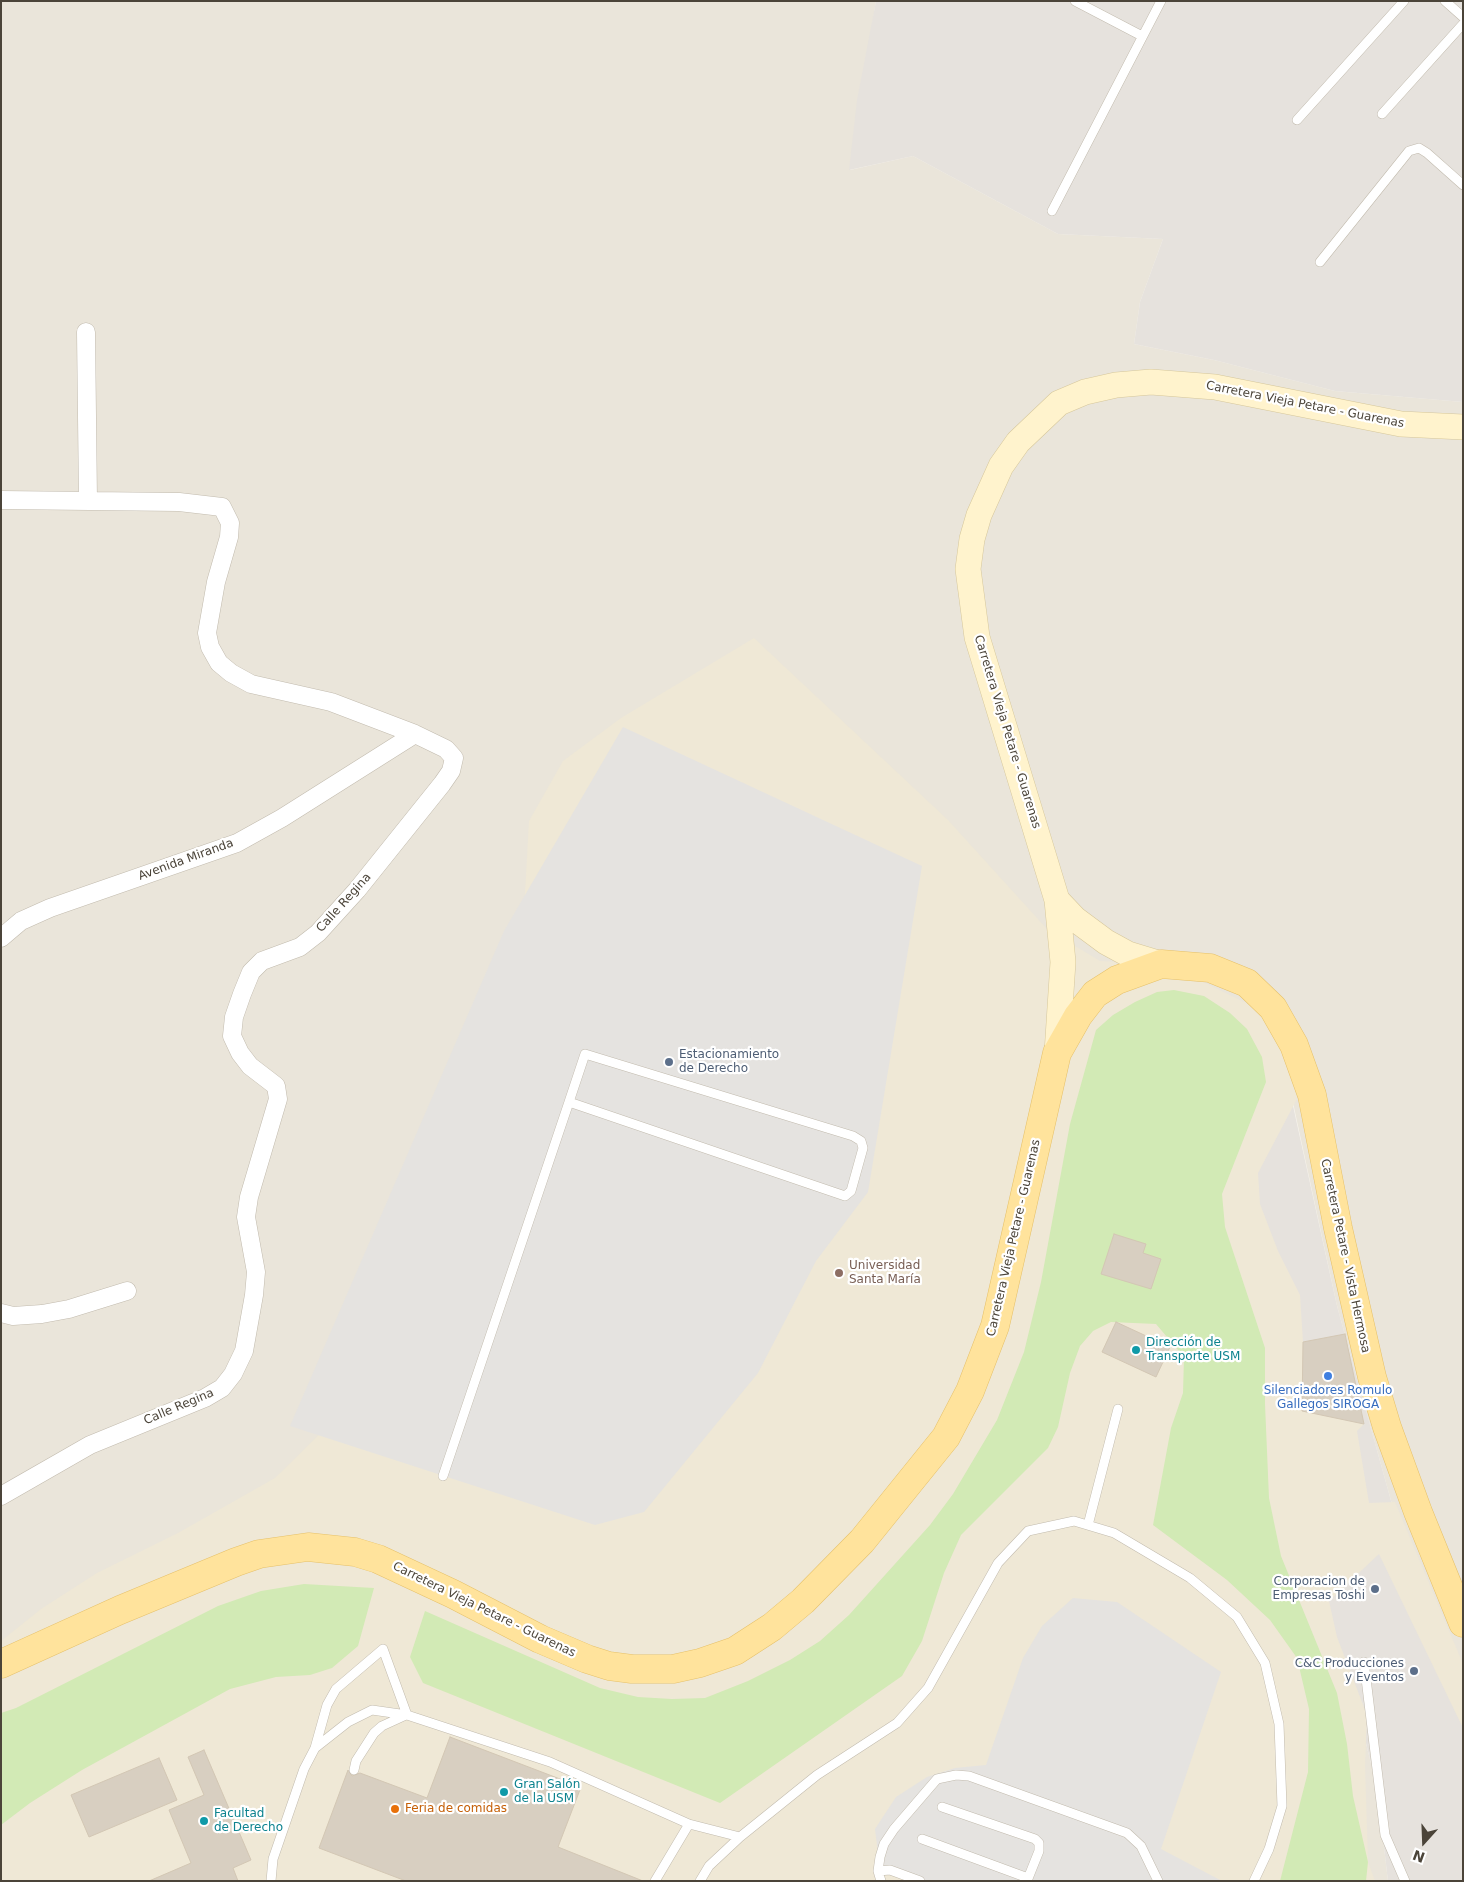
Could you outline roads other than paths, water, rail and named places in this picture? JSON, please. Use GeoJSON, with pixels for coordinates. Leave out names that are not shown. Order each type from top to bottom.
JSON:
{"type":"FeatureCollection","features":[{"type":"Feature","properties":{"kind":"main road","name":"Carretera Vieja Petare - Guarenas"},"geometry":{"type":"LineString","coordinates":[[1,1664],[120,1610],[236,1562],[259,1554],[308,1548],[355,1552],[378,1559],[453,1594],[540,1639],[587,1659],[609,1666],[632,1670],[674,1669],[700,1663],[735,1650],[772,1627],[804,1601],[862,1541],[916,1476],[958,1418],[984,1360],[995,1326],[1057,1054],[1063,962],[1057,900],[977,637],[968,569],[972,540],[987,494],[1001,466],[1018,442],[1058,404],[1084,392],[1116,385],[1151,382],[1215,387],[1401,424],[1463,427]]}},
{"type":"Feature","properties":{"kind":"main road"},"geometry":{"type":"LineString","coordinates":[[1057,900],[1075,919],[1106,942],[1128,954],[1161,964]]}},
{"type":"Feature","properties":{"kind":"main road","name":"Carretera Vieja Petare - Guarenas"},"geometry":{"type":"LineString","coordinates":[[1057,1054],[1078,1016],[1095,994],[1117,980],[1161,964]]}},
{"type":"Feature","properties":{"kind":"main road","name":"Carretera Petare - Vista Hermosa"},"geometry":{"type":"LineString","coordinates":[[1161,964],[1210,968],[1247,983],[1273,1008],[1294,1045],[1312,1095],[1338,1228],[1372,1377],[1387,1428],[1418,1512],[1463,1623]]}},
{"type":"Feature","properties":{"kind":"street"},"geometry":{"type":"LineString","coordinates":[[1,500],[88,501],[86,332]]}},
{"type":"Feature","properties":{"kind":"street","name":"Calle Regina"},"geometry":{"type":"LineString","coordinates":[[1,1496],[90,1445],[205,1398],[222,1388],[233,1374],[244,1351],[254,1295],[256,1272],[246,1217],[249,1197],[278,1099],[276,1086],[250,1066],[240,1053],[232,1036],[234,1017],[251,972],[262,961],[300,947],[318,933],[357,890],[451,771],[454,758],[446,748],[415,734],[331,702],[251,684],[231,673],[219,663],[210,646],[207,633],[216,582],[229,538],[230,523],[222,507],[187,503],[88,501]]}},
{"type":"Feature","properties":{"kind":"street","name":"Avenida Miranda"},"geometry":{"type":"LineString","coordinates":[[1,938],[21,921],[50,908],[236,843],[282,818],[415,734]]}},
{"type":"Feature","properties":{"kind":"street"},"geometry":{"type":"LineString","coordinates":[[1,1313],[14,1316],[42,1314],[127,1291]]}},
{"type":"Feature","properties":{"kind":"lane"},"geometry":{"type":"LineString","coordinates":[[1075,1],[1142,36]]}},
{"type":"Feature","properties":{"kind":"lane"},"geometry":{"type":"LineString","coordinates":[[1052,211],[1161,1]]}},
{"type":"Feature","properties":{"kind":"lane"},"geometry":{"type":"LineString","coordinates":[[1297,120],[1404,1]]}},
{"type":"Feature","properties":{"kind":"lane"},"geometry":{"type":"LineString","coordinates":[[1445,1],[1463,17]]}},
{"type":"Feature","properties":{"kind":"lane"},"geometry":{"type":"LineString","coordinates":[[1382,114],[1463,24]]}},
{"type":"Feature","properties":{"kind":"lane"},"geometry":{"type":"LineString","coordinates":[[1320,262],[1408,151],[1419,148],[1463,184]]}},
{"type":"Feature","properties":{"kind":"lane"},"geometry":{"type":"LineString","coordinates":[[443,1476],[585,1054],[852,1136],[861,1141],[863,1148],[851,1191],[845,1196],[569,1102]]}},
{"type":"Feature","properties":{"kind":"lane"},"geometry":{"type":"LineString","coordinates":[[1088,1525],[1118,1409]]}},
{"type":"Feature","properties":{"kind":"lane"},"geometry":{"type":"LineString","coordinates":[[700,1881],[710,1866],[740,1837],[817,1775],[897,1722],[928,1688],[998,1563],[1028,1531],[1074,1521],[1114,1533],[1190,1578],[1237,1617],[1265,1663],[1279,1724],[1282,1806],[1270,1850],[1254,1881]]}},
{"type":"Feature","properties":{"kind":"lane"},"geometry":{"type":"LineString","coordinates":[[271,1881],[276,1850],[304,1769],[315,1748],[327,1704],[336,1689],[383,1649],[407,1715]]}},
{"type":"Feature","properties":{"kind":"lane"},"geometry":{"type":"LineString","coordinates":[[1364,1662],[1385,1835],[1406,1881]]}},
{"type":"Feature","properties":{"kind":"lane"},"geometry":{"type":"LineString","coordinates":[[315,1748],[348,1722],[372,1710],[407,1715],[550,1762],[689,1824],[740,1837]]}},
{"type":"Feature","properties":{"kind":"lane"},"geometry":{"type":"LineString","coordinates":[[354,1770],[356,1761],[374,1733],[382,1726],[407,1715]]}},
{"type":"Feature","properties":{"kind":"lane"},"geometry":{"type":"LineString","coordinates":[[881,1881],[878,1871],[884,1844],[894,1829],[937,1779],[956,1775],[969,1776],[1127,1833],[1141,1846],[1158,1881]]}},
{"type":"Feature","properties":{"kind":"lane"},"geometry":{"type":"LineString","coordinates":[[922,1839],[1028,1880],[1039,1851],[1039,1843],[1035,1839],[942,1807]]}},
{"type":"Feature","properties":{"kind":"lane"},"geometry":{"type":"LineString","coordinates":[[655,1881],[689,1824]]}},
{"type":"Feature","properties":{"kind":"lane"},"geometry":{"type":"LineString","coordinates":[[878,1871],[890,1870],[920,1881]]}},
{"type":"Feature","properties":{"kind":"place","name":"Estacionamiento de Derecho"},"geometry":{"type":"Point","coordinates":[669,1062]}},
{"type":"Feature","properties":{"kind":"place","name":"Universidad Santa María"},"geometry":{"type":"Point","coordinates":[839,1273]}},
{"type":"Feature","properties":{"kind":"place","name":"Dirección de Transporte USM"},"geometry":{"type":"Point","coordinates":[1136,1350]}},
{"type":"Feature","properties":{"kind":"place","name":"Silenciadores Romulo Gallegos SIROGA"},"geometry":{"type":"Point","coordinates":[1328,1376]}},
{"type":"Feature","properties":{"kind":"place","name":"Corporacion de Empresas Toshi"},"geometry":{"type":"Point","coordinates":[1375,1589]}},
{"type":"Feature","properties":{"kind":"place","name":"C&C Producciones y Eventos"},"geometry":{"type":"Point","coordinates":[1414,1671]}},
{"type":"Feature","properties":{"kind":"place","name":"Gran Salón de la USM"},"geometry":{"type":"Point","coordinates":[504,1792]}},
{"type":"Feature","properties":{"kind":"place","name":"Feria de comidas"},"geometry":{"type":"Point","coordinates":[395,1809]}},
{"type":"Feature","properties":{"kind":"place","name":"Facultad de Derecho"},"geometry":{"type":"Point","coordinates":[204,1821]}}]}
